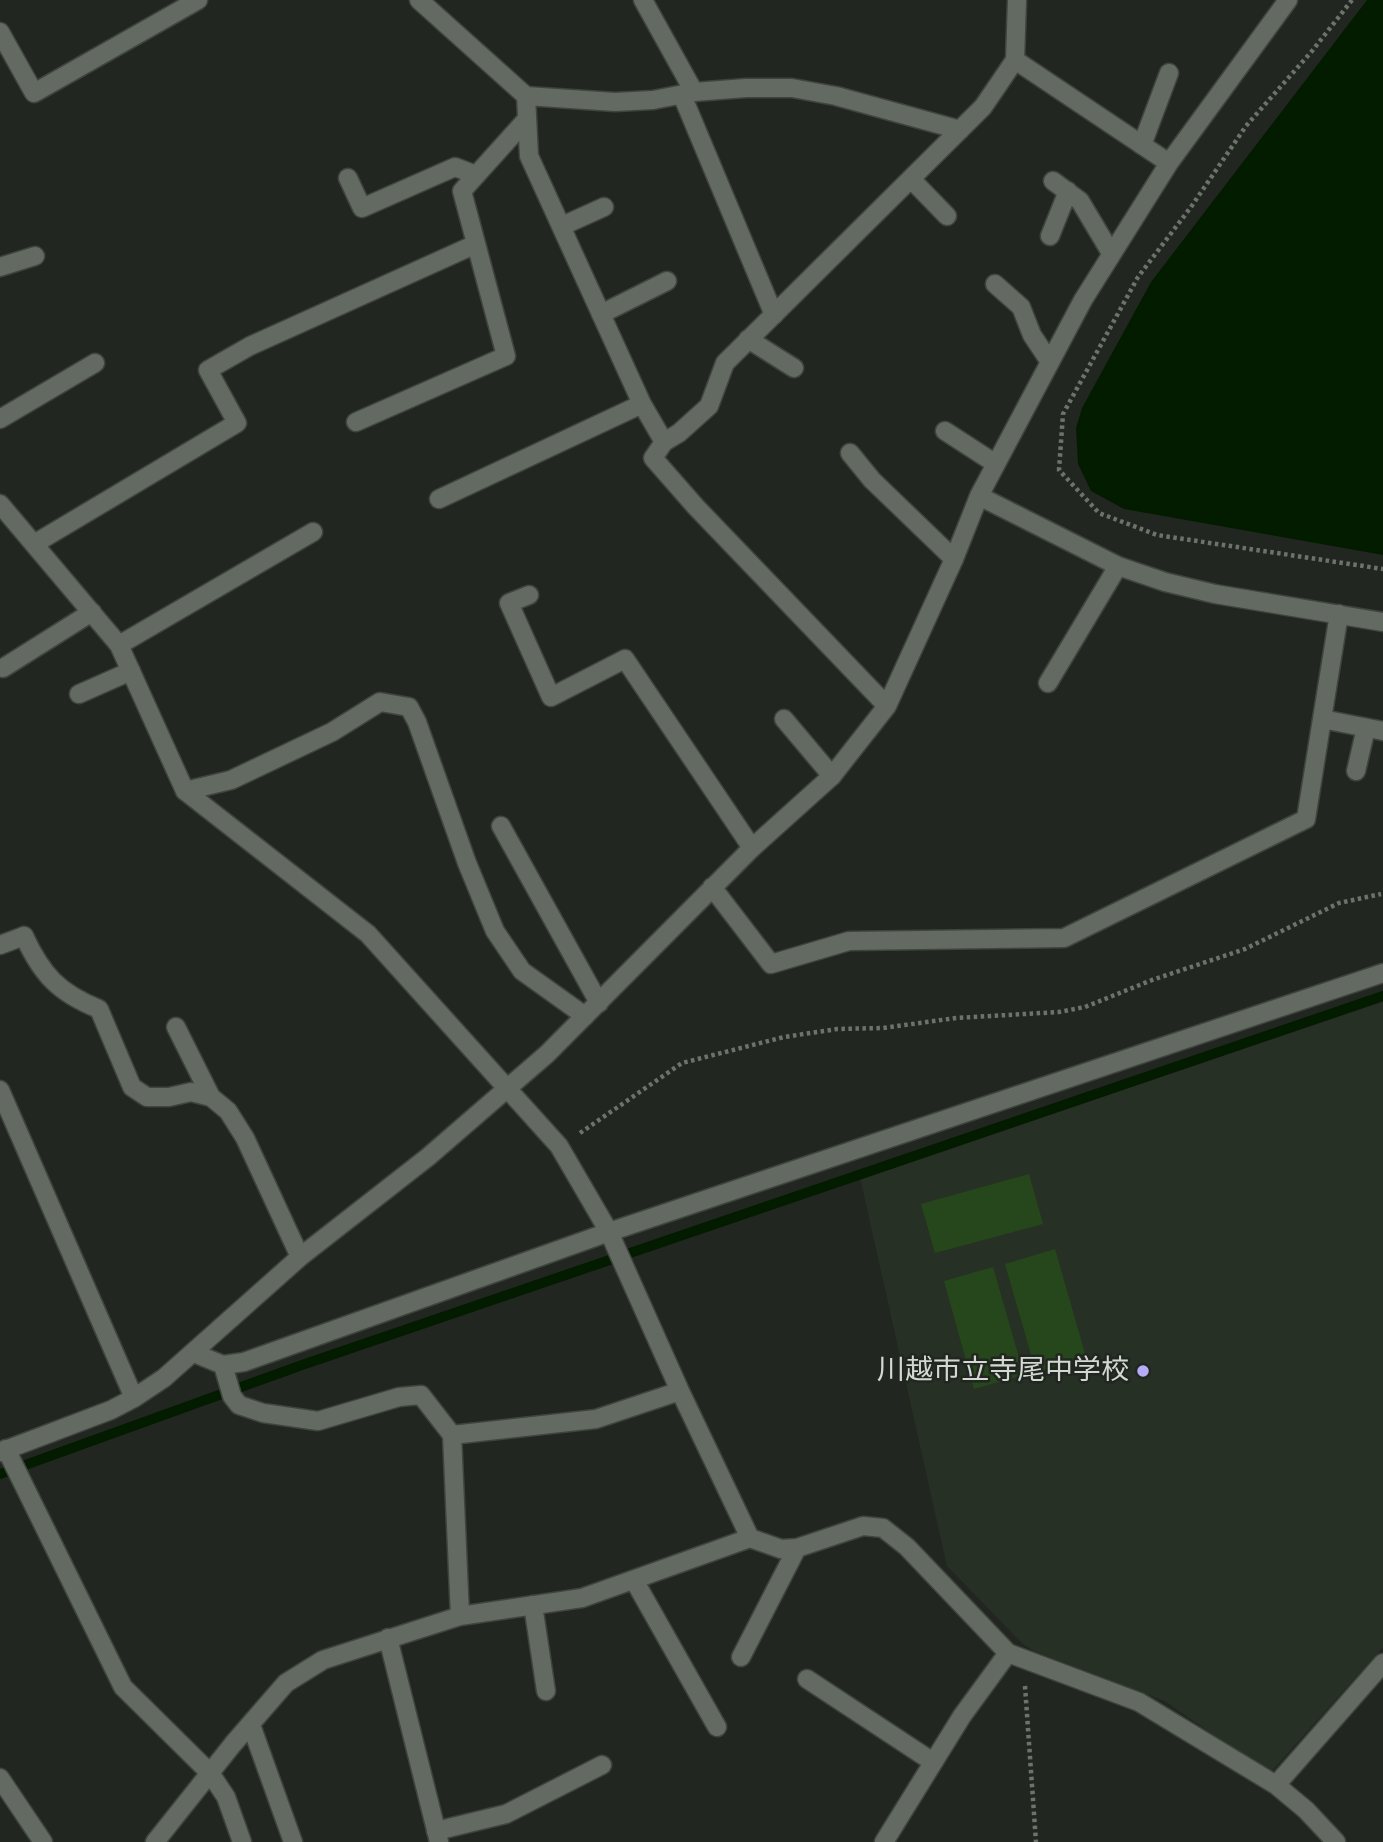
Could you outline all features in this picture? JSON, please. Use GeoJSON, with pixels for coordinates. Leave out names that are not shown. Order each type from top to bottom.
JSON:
{"type":"FeatureCollection","features":[{"type":"Feature","properties":{"kind":"street"},"geometry":{"type":"LineString","coordinates":[[0,33],[34,93],[198,0]]}},
{"type":"Feature","properties":{"kind":"street"},"geometry":{"type":"LineString","coordinates":[[419,0],[526,96],[615,102],[746,88],[792,88],[836,96],[960,130]]}},
{"type":"Feature","properties":{"kind":"street"},"geometry":{"type":"LineString","coordinates":[[643,0],[688,93],[774,314]]}},
{"type":"Feature","properties":{"kind":"street"},"geometry":{"type":"LineString","coordinates":[[887,706],[696,507],[653,458],[664,442],[680,433],[709,406],[725,363],[983,107],[1015,60],[1017,0]]}},
{"type":"Feature","properties":{"kind":"street"},"geometry":{"type":"LineString","coordinates":[[242,1842],[226,1797],[210,1773],[123,1687],[3,1450],[81,1423],[134,1398],[164,1378],[300,1257],[428,1157],[508,1088],[599,1003],[752,848],[832,776],[887,706],[954,559],[979,496],[1111,253],[1169,163],[1287,0]]}},
{"type":"Feature","properties":{"kind":"street"},"geometry":{"type":"LineString","coordinates":[[1015,60],[1169,163]]}},
{"type":"Feature","properties":{"kind":"street"},"geometry":{"type":"LineString","coordinates":[[1142,145],[1169,73]]}},
{"type":"Feature","properties":{"kind":"street"},"geometry":{"type":"LineString","coordinates":[[526,96],[529,156],[642,404],[664,442]]}},
{"type":"Feature","properties":{"kind":"street"},"geometry":{"type":"LineString","coordinates":[[356,422],[506,356],[462,191],[526,120]]}},
{"type":"Feature","properties":{"kind":"street"},"geometry":{"type":"LineString","coordinates":[[348,178],[362,208],[455,167],[476,175]]}},
{"type":"Feature","properties":{"kind":"street"},"geometry":{"type":"LineString","coordinates":[[911,179],[947,216]]}},
{"type":"Feature","properties":{"kind":"street"},"geometry":{"type":"LineString","coordinates":[[1053,181],[1069,191],[1086,209],[1111,253]]}},
{"type":"Feature","properties":{"kind":"street"},"geometry":{"type":"LineString","coordinates":[[1051,236],[1069,191]]}},
{"type":"Feature","properties":{"kind":"street"},"geometry":{"type":"LineString","coordinates":[[562,226],[604,207]]}},
{"type":"Feature","properties":{"kind":"street"},"geometry":{"type":"LineString","coordinates":[[34,544],[237,423],[208,370],[250,345],[476,244]]}},
{"type":"Feature","properties":{"kind":"street"},"geometry":{"type":"LineString","coordinates":[[0,267],[35,256]]}},
{"type":"Feature","properties":{"kind":"street"},"geometry":{"type":"LineString","coordinates":[[601,314],[667,282]]}},
{"type":"Feature","properties":{"kind":"street"},"geometry":{"type":"LineString","coordinates":[[995,284],[1021,307],[1032,335],[1050,362]]}},
{"type":"Feature","properties":{"kind":"street"},"geometry":{"type":"LineString","coordinates":[[748,339],[794,368]]}},
{"type":"Feature","properties":{"kind":"street"},"geometry":{"type":"LineString","coordinates":[[0,418],[94,363]]}},
{"type":"Feature","properties":{"kind":"street"},"geometry":{"type":"LineString","coordinates":[[439,499],[642,404]]}},
{"type":"Feature","properties":{"kind":"street"},"geometry":{"type":"LineString","coordinates":[[944,431],[996,464]]}},
{"type":"Feature","properties":{"kind":"street"},"geometry":{"type":"LineString","coordinates":[[850,453],[872,480],[954,559]]}},
{"type":"Feature","properties":{"kind":"street"},"geometry":{"type":"LineString","coordinates":[[979,496],[1118,566],[1165,582],[1215,594],[1383,622]]}},
{"type":"Feature","properties":{"kind":"street"},"geometry":{"type":"LineString","coordinates":[[0,503],[119,645],[185,791],[368,934],[559,1146],[610,1232],[680,1391],[750,1538]]}},
{"type":"Feature","properties":{"kind":"street"},"geometry":{"type":"LineString","coordinates":[[119,645],[313,532]]}},
{"type":"Feature","properties":{"kind":"street"},"geometry":{"type":"LineString","coordinates":[[1048,683],[1118,566]]}},
{"type":"Feature","properties":{"kind":"street"},"geometry":{"type":"LineString","coordinates":[[529,595],[509,603],[551,697],[625,659],[752,848]]}},
{"type":"Feature","properties":{"kind":"street"},"geometry":{"type":"LineString","coordinates":[[3,668],[92,612]]}},
{"type":"Feature","properties":{"kind":"street"},"geometry":{"type":"LineString","coordinates":[[712,887],[771,964],[849,941],[1064,938],[1306,819],[1339,614]]}},
{"type":"Feature","properties":{"kind":"street"},"geometry":{"type":"LineString","coordinates":[[79,694],[131,671]]}},
{"type":"Feature","properties":{"kind":"street"},"geometry":{"type":"LineString","coordinates":[[185,791],[231,780],[332,732],[380,702],[409,707],[495,930],[522,971],[585,1016]]}},
{"type":"Feature","properties":{"kind":"street"},"geometry":{"type":"LineString","coordinates":[[784,719],[832,776]]}},
{"type":"Feature","properties":{"kind":"street"},"geometry":{"type":"LineString","coordinates":[[1322,719],[1374,729],[1356,771]]}},
{"type":"Feature","properties":{"kind":"street"},"geometry":{"type":"LineString","coordinates":[[501,826],[599,1003]]}},
{"type":"Feature","properties":{"kind":"street"},"geometry":{"type":"LineString","coordinates":[[0,945],[23,936],[35,961],[54,984],[75,1000],[99,1009],[132,1087],[148,1097],[169,1097],[191,1092],[211,1097]]}},
{"type":"Feature","properties":{"kind":"street"},"geometry":{"type":"LineString","coordinates":[[194,1353],[223,1365],[244,1362],[610,1232],[1383,973]]}},
{"type":"Feature","properties":{"kind":"street"},"geometry":{"type":"LineString","coordinates":[[176,1027],[211,1097],[228,1111],[245,1138],[300,1257]]}},
{"type":"Feature","properties":{"kind":"street"},"geometry":{"type":"LineString","coordinates":[[0,1090],[134,1398]]}},
{"type":"Feature","properties":{"kind":"street"},"geometry":{"type":"LineString","coordinates":[[223,1365],[232,1396],[239,1405],[263,1413],[318,1421],[399,1397],[421,1395],[452,1435],[460,1616]]}},
{"type":"Feature","properties":{"kind":"street"},"geometry":{"type":"LineString","coordinates":[[452,1435],[596,1419],[680,1391]]}},
{"type":"Feature","properties":{"kind":"street"},"geometry":{"type":"LineString","coordinates":[[155,1842],[286,1683],[323,1660],[460,1616],[582,1598],[750,1538],[781,1549],[797,1548],[863,1526],[883,1528],[907,1548],[1015,1656],[1139,1702],[1276,1785],[1306,1810],[1336,1842]]}},
{"type":"Feature","properties":{"kind":"street"},"geometry":{"type":"LineString","coordinates":[[741,1657],[797,1548]]}},
{"type":"Feature","properties":{"kind":"street"},"geometry":{"type":"LineString","coordinates":[[634,1580],[717,1727]]}},
{"type":"Feature","properties":{"kind":"street"},"geometry":{"type":"LineString","coordinates":[[533,1605],[546,1690]]}},
{"type":"Feature","properties":{"kind":"street"},"geometry":{"type":"LineString","coordinates":[[388,1638],[437,1837],[506,1814],[602,1765]]}},
{"type":"Feature","properties":{"kind":"street"},"geometry":{"type":"LineString","coordinates":[[884,1842],[962,1716],[1015,1656]]}},
{"type":"Feature","properties":{"kind":"street"},"geometry":{"type":"LineString","coordinates":[[1276,1785],[1383,1663]]}},
{"type":"Feature","properties":{"kind":"street"},"geometry":{"type":"LineString","coordinates":[[807,1679],[933,1762]]}},
{"type":"Feature","properties":{"kind":"street"},"geometry":{"type":"LineString","coordinates":[[251,1725],[293,1842]]}},
{"type":"Feature","properties":{"kind":"street"},"geometry":{"type":"LineString","coordinates":[[2,1787],[43,1842]]}},
{"type":"Feature","properties":{"kind":"path"},"geometry":{"type":"LineString","coordinates":[[1352,0],[1312,51],[1245,126],[1191,206],[1138,277],[1063,414],[1059,470],[1099,513],[1157,535],[1348,566],[1383,569]]}},
{"type":"Feature","properties":{"kind":"path"},"geometry":{"type":"LineString","coordinates":[[559,1146],[682,1063],[784,1037],[837,1029],[883,1028],[956,1018],[1059,1012],[1085,1007],[1152,980],[1245,949],[1339,903],[1381,894]]}},
{"type":"Feature","properties":{"kind":"path"},"geometry":{"type":"LineString","coordinates":[[1015,1656],[1035,1842]]}},
{"type":"Feature","properties":{"kind":"shaded area"},"geometry":{"type":"Polygon","coordinates":[[[1367,0],[1383,0],[1383,555],[1124,509],[1091,491],[1078,464],[1076,428],[1082,408],[1151,282],[1367,0]]]}},
{"type":"Feature","properties":{"kind":"shaded area","name":"川越市立寺尾中学校"},"geometry":{"type":"Polygon","coordinates":[[[1383,1002],[1383,1647],[1269,1774],[1165,1701],[1034,1651],[1023,1644],[947,1566],[860,1177],[1383,1002]]]}},
{"type":"Feature","properties":{"kind":"green space"},"geometry":{"type":"Polygon","coordinates":[[[1029,1174],[1043,1224],[935,1253],[921,1204],[1029,1174]]]}},
{"type":"Feature","properties":{"kind":"green space"},"geometry":{"type":"Polygon","coordinates":[[[1055,1249],[1086,1357],[1036,1372],[1005,1264],[1055,1249]]]}},
{"type":"Feature","properties":{"kind":"green space"},"geometry":{"type":"Polygon","coordinates":[[[993,1267],[1024,1375],[974,1389],[944,1281],[993,1267]]]}},
{"type":"Feature","properties":{"kind":"waterway"},"geometry":{"type":"LineString","coordinates":[[0,1474],[302,1365],[1383,996]]}},
{"type":"Feature","properties":{"kind":"place","name":"川越市立寺尾中学校"},"geometry":{"type":"Point","coordinates":[1143,1371]}}]}
